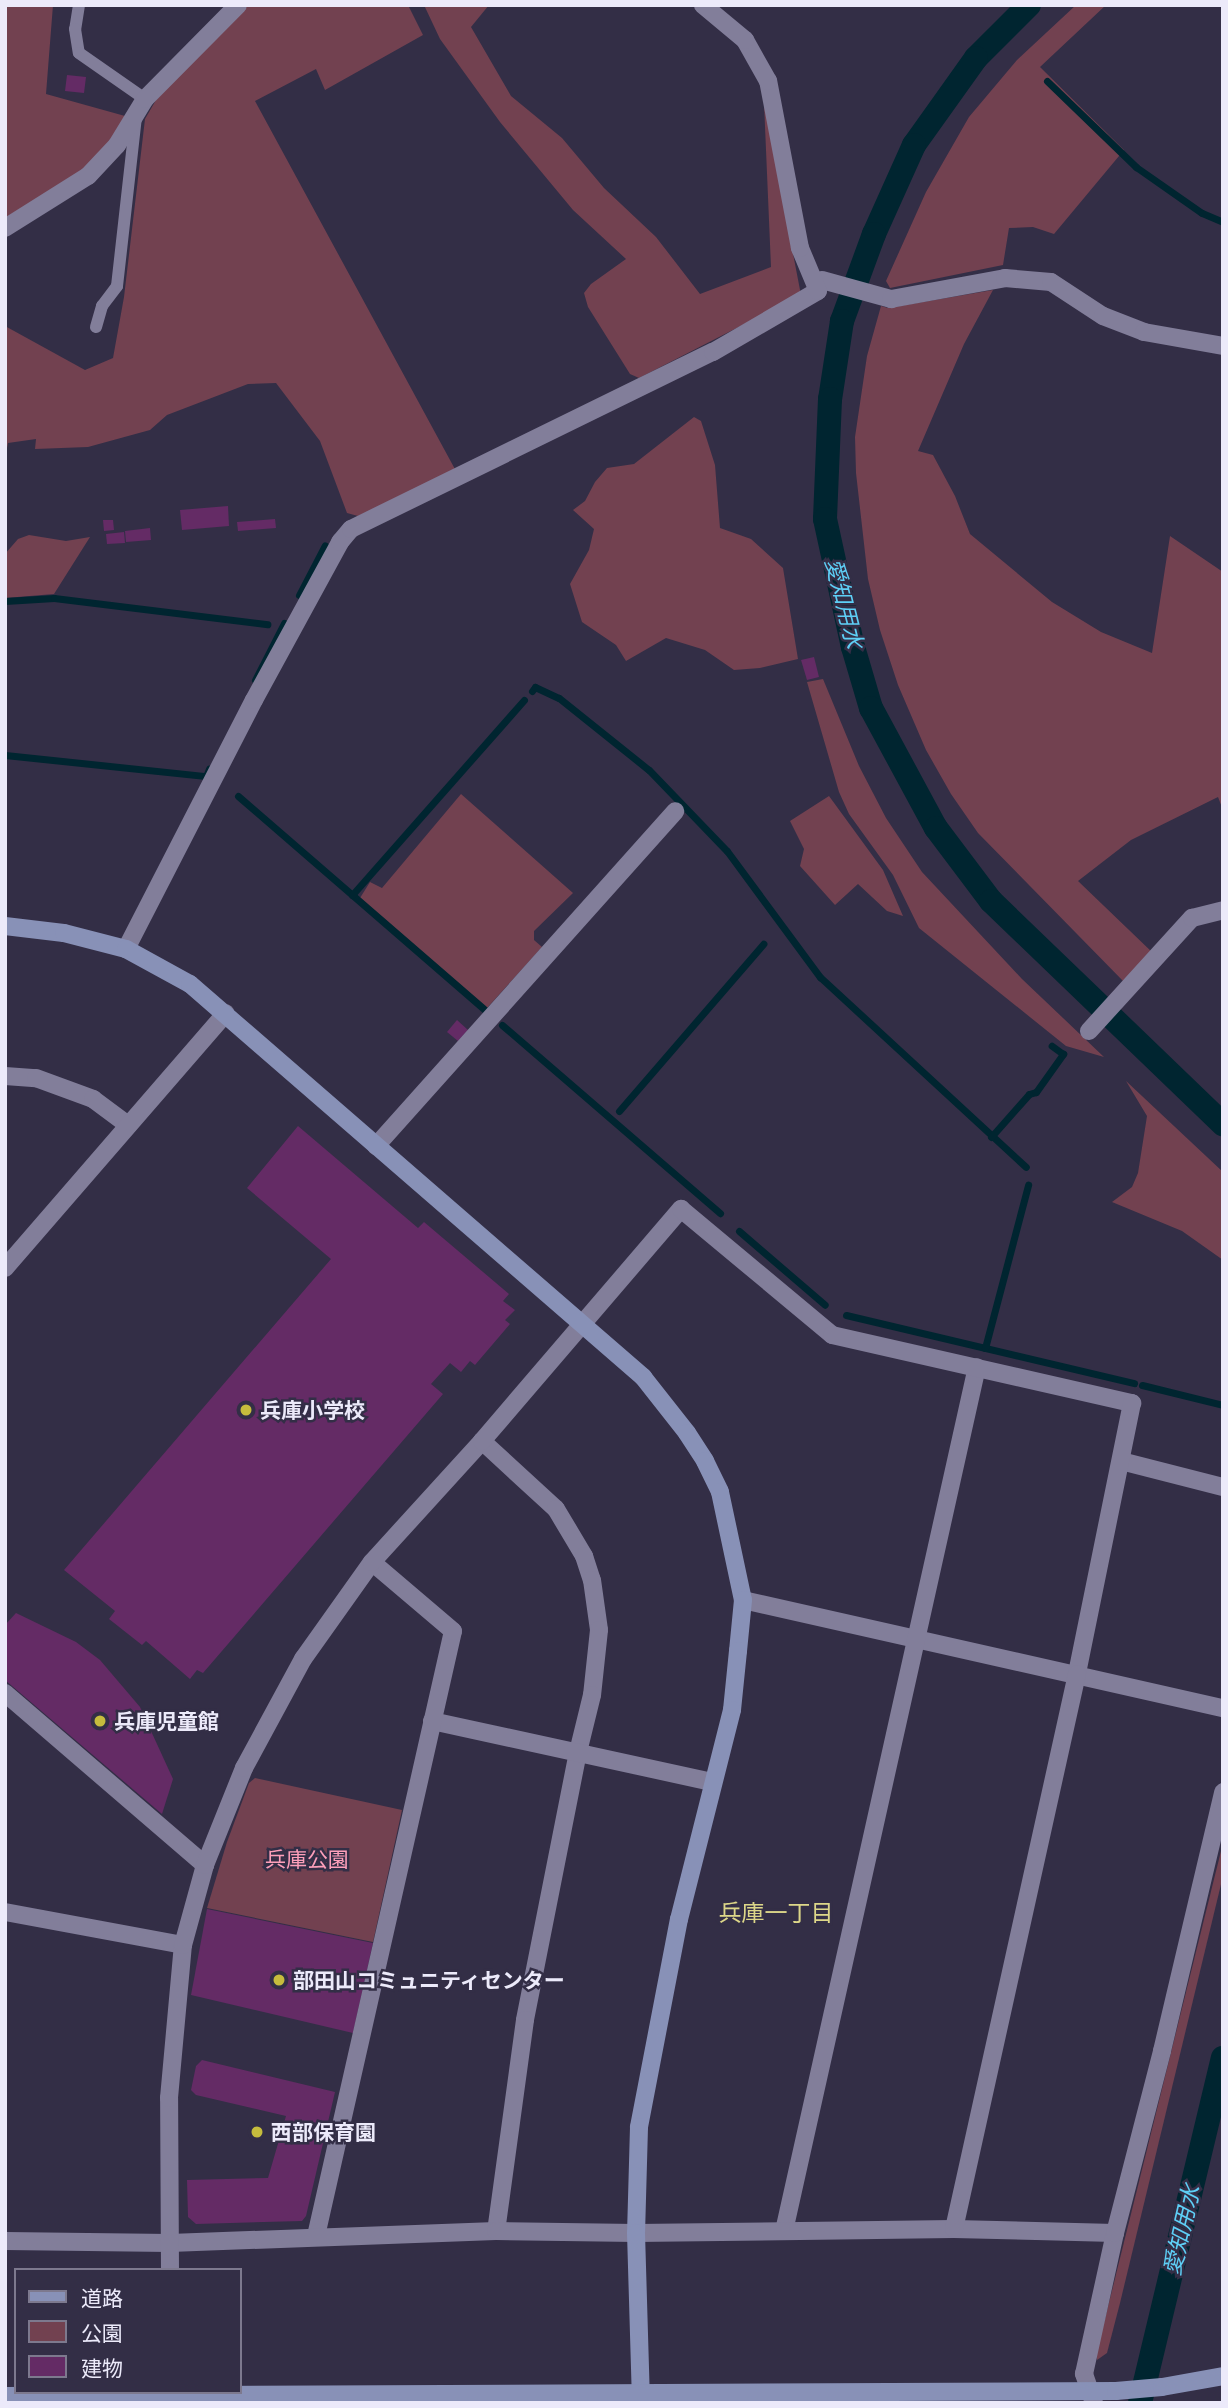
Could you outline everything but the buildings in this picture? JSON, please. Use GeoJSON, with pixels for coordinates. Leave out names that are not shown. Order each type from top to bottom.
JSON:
{"type":"FeatureCollection","features":[{"type":"Feature","properties":{"kind":"street"},"geometry":{"type":"LineString","coordinates":[[5,228],[88,176],[117,145],[141,106],[238,5]]}},
{"type":"Feature","properties":{"kind":"street"},"geometry":{"type":"LineString","coordinates":[[127,949],[254,699],[340,542],[351,529],[713,352],[818,291],[800,248],[768,81],[745,40],[703,5]]}},
{"type":"Feature","properties":{"kind":"street"},"geometry":{"type":"LineString","coordinates":[[822,280],[891,299],[1005,278],[1051,282],[1103,316],[1144,332],[1223,346]]}},
{"type":"Feature","properties":{"kind":"street"},"geometry":{"type":"LineString","coordinates":[[376,1146],[675,811]]}},
{"type":"Feature","properties":{"kind":"street"},"geometry":{"type":"LineString","coordinates":[[1089,1031],[1192,918],[1223,909]]}},
{"type":"Feature","properties":{"kind":"street"},"geometry":{"type":"LineString","coordinates":[[5,926],[64,933],[127,949],[190,984],[584,1323],[659,1395],[705,1461],[720,1492],[730,1528],[743,1600],[732,1710],[679,1919],[639,2127],[636,2233],[641,2398]]}},
{"type":"Feature","properties":{"kind":"street"},"geometry":{"type":"LineString","coordinates":[[5,1268],[226,1013]]}},
{"type":"Feature","properties":{"kind":"street"},"geometry":{"type":"LineString","coordinates":[[5,1076],[36,1079],[93,1100],[128,1125]]}},
{"type":"Feature","properties":{"kind":"street"},"geometry":{"type":"LineString","coordinates":[[170,2268],[169,2098],[183,1945],[205,1865],[244,1768],[303,1659],[372,1562],[482,1441],[681,1209],[832,1335],[1132,1403],[1077,1674],[954,2229]]}},
{"type":"Feature","properties":{"kind":"street"},"geometry":{"type":"LineString","coordinates":[[784,2231],[914,1638],[977,1367]]}},
{"type":"Feature","properties":{"kind":"street"},"geometry":{"type":"LineString","coordinates":[[482,1441],[556,1509],[584,1556],[592,1580],[599,1630],[598,1661],[525,2020],[496,2231]]}},
{"type":"Feature","properties":{"kind":"street"},"geometry":{"type":"LineString","coordinates":[[1121,1461],[1223,1487]]}},
{"type":"Feature","properties":{"kind":"street"},"geometry":{"type":"LineString","coordinates":[[316,2236],[453,1631],[372,1562]]}},
{"type":"Feature","properties":{"kind":"street"},"geometry":{"type":"LineString","coordinates":[[743,1600],[1223,1708]]}},
{"type":"Feature","properties":{"kind":"street"},"geometry":{"type":"LineString","coordinates":[[5,1693],[205,1865]]}},
{"type":"Feature","properties":{"kind":"street"},"geometry":{"type":"LineString","coordinates":[[432,1721],[712,1782]]}},
{"type":"Feature","properties":{"kind":"street"},"geometry":{"type":"LineString","coordinates":[[1093,2397],[1084,2374],[1115,2233],[1162,2052],[1223,1792]]}},
{"type":"Feature","properties":{"kind":"street"},"geometry":{"type":"LineString","coordinates":[[5,1912],[183,1945]]}},
{"type":"Feature","properties":{"kind":"street"},"geometry":{"type":"LineString","coordinates":[[5,2241],[170,2243],[496,2231],[636,2233],[954,2229],[1115,2233]]}},
{"type":"Feature","properties":{"kind":"street"},"geometry":{"type":"LineString","coordinates":[[5,2396],[1093,2397],[1116,2391],[1161,2395],[1223,2376]]}},
{"type":"Feature","properties":{"kind":"lane"},"geometry":{"type":"LineString","coordinates":[[79,5],[75,29],[79,53],[141,106],[117,286],[102,306],[96,327]]}},
{"type":"Feature","properties":{"kind":"green space"},"geometry":{"type":"Polygon","coordinates":[[[5,5],[53,5],[46,94],[125,116],[101,156],[77,177],[5,220],[5,5]]]}},
{"type":"Feature","properties":{"kind":"green space"},"geometry":{"type":"Polygon","coordinates":[[[245,5],[408,5],[423,35],[325,90],[316,69],[255,101],[456,471],[358,516],[347,513],[320,441],[276,383],[248,384],[167,415],[150,430],[88,447],[35,449],[36,439],[8,443],[5,458],[5,326],[85,370],[113,358],[124,297],[145,119],[156,100],[245,5]]]}},
{"type":"Feature","properties":{"kind":"green space"},"geometry":{"type":"Polygon","coordinates":[[[424,5],[489,5],[471,27],[511,96],[562,138],[604,188],[656,237],[700,294],[771,267],[764,103],[801,295],[639,378],[630,374],[588,307],[584,293],[591,284],[626,259],[573,210],[500,122],[440,39],[424,5]]]}},
{"type":"Feature","properties":{"kind":"green space"},"geometry":{"type":"Polygon","coordinates":[[[1076,5],[1106,5],[1040,67],[1124,150],[1054,234],[1033,227],[1009,228],[1003,265],[890,288],[886,281],[926,192],[969,117],[1017,60],[1076,5]]]}},
{"type":"Feature","properties":{"kind":"green space"},"geometry":{"type":"Polygon","coordinates":[[[993,290],[964,344],[918,451],[933,455],[955,496],[970,534],[1052,602],[1101,632],[1152,653],[1170,536],[1223,572],[1223,810],[1218,797],[1131,840],[1078,881],[1154,954],[1125,983],[978,833],[951,794],[926,750],[898,685],[880,630],[868,579],[856,473],[855,437],[867,356],[881,306],[888,308],[993,290]]]}},
{"type":"Feature","properties":{"kind":"green space"},"geometry":{"type":"Polygon","coordinates":[[[694,417],[701,421],[715,465],[720,528],[751,539],[783,568],[798,659],[760,668],[734,670],[705,650],[666,638],[626,661],[616,645],[582,622],[570,584],[589,550],[594,529],[573,510],[585,501],[595,482],[607,468],[634,464],[694,417]]]}},
{"type":"Feature","properties":{"kind":"green space"},"geometry":{"type":"Polygon","coordinates":[[[29,535],[66,541],[90,537],[54,594],[5,598],[5,554],[18,539],[29,535]]]}},
{"type":"Feature","properties":{"kind":"green space"},"geometry":{"type":"Polygon","coordinates":[[[823,679],[859,766],[886,818],[922,872],[1022,979],[1104,1057],[1066,1046],[919,928],[893,875],[849,814],[839,792],[807,682],[823,679]]]}},
{"type":"Feature","properties":{"kind":"green space"},"geometry":{"type":"Polygon","coordinates":[[[461,794],[573,893],[534,931],[534,940],[542,947],[487,1008],[360,898],[370,882],[382,888],[461,794]]]}},
{"type":"Feature","properties":{"kind":"green space"},"geometry":{"type":"Polygon","coordinates":[[[829,796],[883,870],[903,916],[887,911],[858,884],[835,905],[800,866],[804,849],[790,821],[829,796]]]}},
{"type":"Feature","properties":{"kind":"green space"},"geometry":{"type":"Polygon","coordinates":[[[1126,1081],[1223,1172],[1223,1260],[1182,1231],[1112,1202],[1132,1187],[1138,1173],[1147,1116],[1126,1081]]]}},
{"type":"Feature","properties":{"kind":"green space","name":"兵庫公園"},"geometry":{"type":"Polygon","coordinates":[[[255,1778],[402,1810],[373,1942],[207,1908],[227,1842],[249,1783],[255,1778]]]}},
{"type":"Feature","properties":{"kind":"green space"},"geometry":{"type":"Polygon","coordinates":[[[1223,1843],[1223,1876],[1120,2303],[1107,2353],[1097,2360],[1096,2355],[1223,1843]]]}},
{"type":"Feature","properties":{"kind":"waterway","name":"愛知用水"},"geometry":{"type":"LineString","coordinates":[[1029,5],[976,58],[914,145],[874,234],[842,321],[830,399],[825,519],[853,647],[871,708],[936,828],[991,901],[1223,1124]]}},
{"type":"Feature","properties":{"kind":"waterway"},"geometry":{"type":"LineString","coordinates":[[1047,81],[1136,167],[1202,213],[1223,222]]}},
{"type":"Feature","properties":{"kind":"waterway"},"geometry":{"type":"LineString","coordinates":[[299,595],[325,545]]}},
{"type":"Feature","properties":{"kind":"waterway"},"geometry":{"type":"LineString","coordinates":[[5,601],[54,598],[267,624]]}},
{"type":"Feature","properties":{"kind":"waterway"},"geometry":{"type":"LineString","coordinates":[[255,680],[284,623]]}},
{"type":"Feature","properties":{"kind":"waterway"},"geometry":{"type":"LineString","coordinates":[[532,691],[535,687],[559,698],[649,770],[727,851],[820,977],[1026,1167]]}},
{"type":"Feature","properties":{"kind":"waterway"},"geometry":{"type":"LineString","coordinates":[[352,895],[524,700]]}},
{"type":"Feature","properties":{"kind":"waterway"},"geometry":{"type":"LineString","coordinates":[[5,755],[206,776],[209,769]]}},
{"type":"Feature","properties":{"kind":"waterway"},"geometry":{"type":"LineString","coordinates":[[238,796],[486,1011]]}},
{"type":"Feature","properties":{"kind":"waterway"},"geometry":{"type":"LineString","coordinates":[[619,1111],[763,944]]}},
{"type":"Feature","properties":{"kind":"waterway"},"geometry":{"type":"LineString","coordinates":[[502,1025],[720,1213]]}},
{"type":"Feature","properties":{"kind":"waterway"},"geometry":{"type":"LineString","coordinates":[[991,1137],[1029,1094],[1036,1092],[1063,1054],[1052,1046]]}},
{"type":"Feature","properties":{"kind":"waterway"},"geometry":{"type":"LineString","coordinates":[[985,1348],[1028,1185]]}},
{"type":"Feature","properties":{"kind":"waterway"},"geometry":{"type":"LineString","coordinates":[[739,1231],[825,1305]]}},
{"type":"Feature","properties":{"kind":"waterway"},"geometry":{"type":"LineString","coordinates":[[846,1315],[1134,1383]]}},
{"type":"Feature","properties":{"kind":"waterway"},"geometry":{"type":"LineString","coordinates":[[1142,1385],[1223,1405]]}},
{"type":"Feature","properties":{"kind":"waterway","name":"愛知用水"},"geometry":{"type":"LineString","coordinates":[[1140,2403],[1223,2058]]}},
{"type":"Feature","properties":{"kind":"place","name":"兵庫小学校"},"geometry":{"type":"Point","coordinates":[246,1410]}},
{"type":"Feature","properties":{"kind":"place","name":"兵庫児童館"},"geometry":{"type":"Point","coordinates":[100,1721]}},
{"type":"Feature","properties":{"kind":"place","name":"部田山コミュニティセンター"},"geometry":{"type":"Point","coordinates":[279,1980]}},
{"type":"Feature","properties":{"kind":"place","name":"西部保育園"},"geometry":{"type":"Point","coordinates":[257,2132]}},
{"type":"Feature","properties":{"kind":"district","name":"兵庫一丁目"},"geometry":{"type":"Point","coordinates":[776,1912]}}]}
